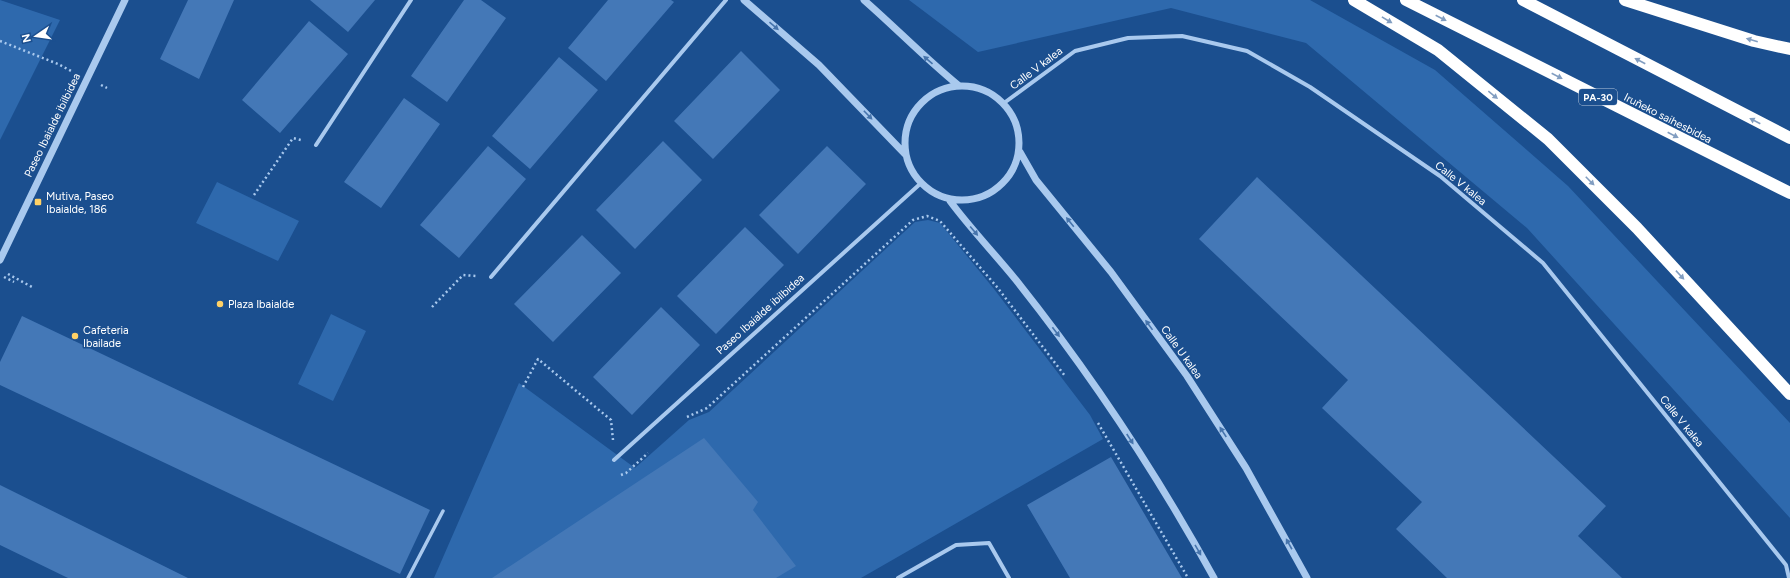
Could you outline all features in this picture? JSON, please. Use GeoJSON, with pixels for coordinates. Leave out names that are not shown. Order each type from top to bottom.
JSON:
{"type":"FeatureCollection","features":[{"type":"Feature","properties":{"kind":"highway"},"geometry":{"type":"LineString","coordinates":[[1354,0],[1438,50],[1548,139],[1637,228],[1790,394]]}},
{"type":"Feature","properties":{"kind":"highway","name":"Iruñeko saihesbidea"},"geometry":{"type":"LineString","coordinates":[[1406,0],[1790,193]]}},
{"type":"Feature","properties":{"kind":"highway"},"geometry":{"type":"LineString","coordinates":[[1523,0],[1790,138]]}},
{"type":"Feature","properties":{"kind":"highway"},"geometry":{"type":"LineString","coordinates":[[1625,0],[1754,40],[1790,49]]}},
{"type":"Feature","properties":{"kind":"street","name":"Paseo Ibaialde ibilbidea"},"geometry":{"type":"LineString","coordinates":[[0,260],[125,0]]}},
{"type":"Feature","properties":{"kind":"street"},"geometry":{"type":"LineString","coordinates":[[316,145],[411,0]]}},
{"type":"Feature","properties":{"kind":"street"},"geometry":{"type":"LineString","coordinates":[[491,277],[726,0]]}},
{"type":"Feature","properties":{"kind":"street"},"geometry":{"type":"LineString","coordinates":[[744,0],[819,65],[905,154],[920,184],[950,201],[1016,280],[1078,362],[1130,438],[1194,541],[1214,578]]}},
{"type":"Feature","properties":{"kind":"street"},"geometry":{"type":"LineString","coordinates":[[864,0],[900,31],[923,56],[958,86]]}},
{"type":"Feature","properties":{"kind":"street","name":"Calle V kalea"},"geometry":{"type":"LineString","coordinates":[[1004,103],[1075,51],[1128,38],[1182,36],[1247,51],[1310,87],[1440,176],[1543,263],[1786,565],[1789,578]]}},
{"type":"Feature","properties":{"kind":"street"},"geometry":{"type":"LineString","coordinates":[[905,154],[906,127],[919,105],[939,90],[958,86],[979,88],[1004,103],[1018,128],[1020,152],[1009,179],[983,198],[950,201]]}},
{"type":"Feature","properties":{"kind":"street","name":"Calle U kalea"},"geometry":{"type":"LineString","coordinates":[[1020,152],[1036,180],[1111,272],[1187,376],[1246,468],[1308,578]]}},
{"type":"Feature","properties":{"kind":"street","name":"Paseo Ibaialde ibilbidea"},"geometry":{"type":"LineString","coordinates":[[614,460],[920,184]]}},
{"type":"Feature","properties":{"kind":"street"},"geometry":{"type":"LineString","coordinates":[[408,578],[443,511]]}},
{"type":"Feature","properties":{"kind":"street"},"geometry":{"type":"LineString","coordinates":[[898,578],[956,545],[989,543],[1009,578]]}},
{"type":"Feature","properties":{"kind":"path"},"geometry":{"type":"LineString","coordinates":[[0,41],[58,64],[107,88]]}},
{"type":"Feature","properties":{"kind":"path"},"geometry":{"type":"LineString","coordinates":[[254,195],[293,138],[316,145]]}},
{"type":"Feature","properties":{"kind":"path"},"geometry":{"type":"LineString","coordinates":[[927,216],[940,221],[992,281],[1069,382]]}},
{"type":"Feature","properties":{"kind":"path"},"geometry":{"type":"LineString","coordinates":[[5,273],[32,286]]}},
{"type":"Feature","properties":{"kind":"path"},"geometry":{"type":"LineString","coordinates":[[0,274],[14,282]]}},
{"type":"Feature","properties":{"kind":"path"},"geometry":{"type":"LineString","coordinates":[[432,307],[462,275],[491,277]]}},
{"type":"Feature","properties":{"kind":"path"},"geometry":{"type":"LineString","coordinates":[[1096,419],[1188,578]]}},
{"type":"Feature","properties":{"kind":"shaded area"},"geometry":{"type":"Polygon","coordinates":[[[0,0],[60,20],[0,140],[0,0]]]}},
{"type":"Feature","properties":{"kind":"shaded area"},"geometry":{"type":"Polygon","coordinates":[[[909,0],[1310,0],[1435,70],[1568,186],[1790,423],[1790,518],[1527,228],[1306,43],[1171,8],[978,52],[909,0]]]}},
{"type":"Feature","properties":{"kind":"shaded area"},"geometry":{"type":"Polygon","coordinates":[[[217,182],[299,221],[278,261],[196,223],[217,182]]]}},
{"type":"Feature","properties":{"kind":"shaded area"},"geometry":{"type":"Polygon","coordinates":[[[928,220],[940,223],[994,289],[1090,415],[1103,439],[861,578],[434,578],[519,383],[635,468],[689,420],[709,412],[915,222],[928,220]]]}},
{"type":"Feature","properties":{"kind":"shaded area"},"geometry":{"type":"Polygon","coordinates":[[[331,314],[366,331],[333,401],[298,384],[331,314]]]}},
{"type":"Feature","properties":{"kind":"building"},"geometry":{"type":"Polygon","coordinates":[[[188,0],[234,0],[199,79],[160,59],[188,0]]]}},
{"type":"Feature","properties":{"kind":"building"},"geometry":{"type":"Polygon","coordinates":[[[310,0],[375,0],[348,32],[310,0]]]}},
{"type":"Feature","properties":{"kind":"building"},"geometry":{"type":"Polygon","coordinates":[[[464,0],[481,0],[506,18],[447,102],[411,76],[464,0]]]}},
{"type":"Feature","properties":{"kind":"building"},"geometry":{"type":"Polygon","coordinates":[[[608,0],[671,0],[674,2],[606,81],[568,48],[608,0]]]}},
{"type":"Feature","properties":{"kind":"building"},"geometry":{"type":"Polygon","coordinates":[[[309,21],[348,54],[280,133],[242,100],[309,21]]]}},
{"type":"Feature","properties":{"kind":"building"},"geometry":{"type":"Polygon","coordinates":[[[741,51],[780,90],[713,159],[674,121],[741,51]]]}},
{"type":"Feature","properties":{"kind":"building"},"geometry":{"type":"Polygon","coordinates":[[[559,57],[598,90],[530,169],[492,136],[559,57]]]}},
{"type":"Feature","properties":{"kind":"building"},"geometry":{"type":"Polygon","coordinates":[[[404,98],[440,124],[381,208],[344,182],[404,98]]]}},
{"type":"Feature","properties":{"kind":"building"},"geometry":{"type":"Polygon","coordinates":[[[663,141],[702,180],[635,249],[596,210],[663,141]]]}},
{"type":"Feature","properties":{"kind":"building"},"geometry":{"type":"Polygon","coordinates":[[[488,146],[526,179],[459,258],[420,225],[488,146]]]}},
{"type":"Feature","properties":{"kind":"building"},"geometry":{"type":"Polygon","coordinates":[[[827,146],[866,184],[798,254],[759,215],[827,146]]]}},
{"type":"Feature","properties":{"kind":"building"},"geometry":{"type":"Polygon","coordinates":[[[1257,177],[1606,506],[1578,536],[1622,578],[1447,578],[1396,529],[1422,502],[1322,408],[1348,380],[1199,239],[1257,177]]]}},
{"type":"Feature","properties":{"kind":"building"},"geometry":{"type":"Polygon","coordinates":[[[745,227],[784,265],[716,334],[677,296],[745,227]]]}},
{"type":"Feature","properties":{"kind":"building"},"geometry":{"type":"Polygon","coordinates":[[[582,235],[621,273],[553,342],[514,304],[582,235]]]}},
{"type":"Feature","properties":{"kind":"building"},"geometry":{"type":"Polygon","coordinates":[[[661,307],[700,345],[632,415],[593,377],[661,307]]]}},
{"type":"Feature","properties":{"kind":"building"},"geometry":{"type":"Polygon","coordinates":[[[22,316],[430,510],[400,574],[0,385],[0,362],[22,316]]]}},
{"type":"Feature","properties":{"kind":"building"},"geometry":{"type":"Polygon","coordinates":[[[704,438],[758,502],[753,510],[796,566],[776,578],[492,578],[704,438]]]}},
{"type":"Feature","properties":{"kind":"building"},"geometry":{"type":"Polygon","coordinates":[[[1111,457],[1182,578],[1070,578],[1027,505],[1111,457]]]}},
{"type":"Feature","properties":{"kind":"building"},"geometry":{"type":"Polygon","coordinates":[[[0,485],[188,578],[68,578],[0,545],[0,485]]]}},
{"type":"Feature","properties":{"kind":"place","name":"Mutiva, Paseo Ibaialde, 186"},"geometry":{"type":"Point","coordinates":[38,202]}},
{"type":"Feature","properties":{"kind":"place","name":"Plaza Ibaialde"},"geometry":{"type":"Point","coordinates":[220,304]}},
{"type":"Feature","properties":{"kind":"place","name":"Cafeteria Ibailade"},"geometry":{"type":"Point","coordinates":[75,336]}}]}
